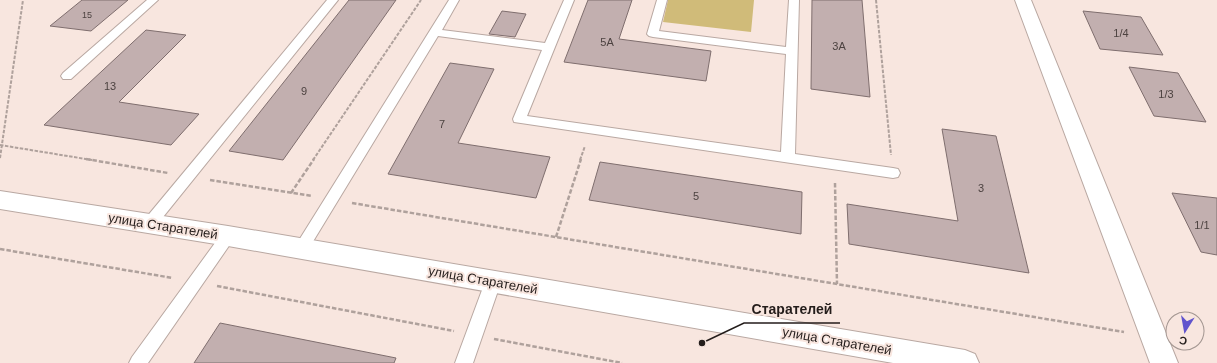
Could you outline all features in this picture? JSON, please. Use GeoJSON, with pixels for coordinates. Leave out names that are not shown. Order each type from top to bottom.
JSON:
{"type":"FeatureCollection","features":[{"type":"Feature","properties":{"kind":"street"},"geometry":{"type":"LineString","coordinates":[[1023,0],[1164,363]]}},
{"type":"Feature","properties":{"kind":"street","name":"улица Старателей"},"geometry":{"type":"LineString","coordinates":[[0,200],[228,236],[965,363]]}},
{"type":"Feature","properties":{"kind":"lane"},"geometry":{"type":"LineString","coordinates":[[67,76],[153,0]]}},
{"type":"Feature","properties":{"kind":"lane"},"geometry":{"type":"LineString","coordinates":[[150,223],[333,0]]}},
{"type":"Feature","properties":{"kind":"lane"},"geometry":{"type":"LineString","coordinates":[[301,249],[454,0]]}},
{"type":"Feature","properties":{"kind":"lane"},"geometry":{"type":"LineString","coordinates":[[569,0],[519,119],[893,173]]}},
{"type":"Feature","properties":{"kind":"lane"},"geometry":{"type":"LineString","coordinates":[[662,0],[653,34],[792,51]]}},
{"type":"Feature","properties":{"kind":"lane"},"geometry":{"type":"LineString","coordinates":[[788,158],[794,0]]}},
{"type":"Feature","properties":{"kind":"lane"},"geometry":{"type":"LineString","coordinates":[[434,32],[549,47]]}},
{"type":"Feature","properties":{"kind":"lane"},"geometry":{"type":"LineString","coordinates":[[138,363],[228,236]]}},
{"type":"Feature","properties":{"kind":"lane"},"geometry":{"type":"LineString","coordinates":[[464,363],[493,282]]}},
{"type":"Feature","properties":{"kind":"path"},"geometry":{"type":"LineString","coordinates":[[0,158],[23,0]]}},
{"type":"Feature","properties":{"kind":"path"},"geometry":{"type":"LineString","coordinates":[[292,193],[421,0]]}},
{"type":"Feature","properties":{"kind":"path"},"geometry":{"type":"LineString","coordinates":[[876,0],[893,173]]}},
{"type":"Feature","properties":{"kind":"path"},"geometry":{"type":"LineString","coordinates":[[556,237],[590,130]]}},
{"type":"Feature","properties":{"kind":"path"},"geometry":{"type":"LineString","coordinates":[[1,145],[1154,337]]}},
{"type":"Feature","properties":{"kind":"path"},"geometry":{"type":"LineString","coordinates":[[834,165],[837,284]]}},
{"type":"Feature","properties":{"kind":"path"},"geometry":{"type":"LineString","coordinates":[[0,249],[196,282],[622,363]]}},
{"type":"Feature","properties":{"kind":"shaded area"},"geometry":{"type":"Polygon","coordinates":[[[668,0],[754,0],[751,32],[663,22],[668,0]]]}},
{"type":"Feature","properties":{"kind":"building"},"geometry":{"type":"Polygon","coordinates":[[[82,0],[128,0],[91,31],[50,26],[82,0]]]}},
{"type":"Feature","properties":{"kind":"building"},"geometry":{"type":"Polygon","coordinates":[[[349,0],[396,0],[283,160],[229,151],[349,0]]]}},
{"type":"Feature","properties":{"kind":"building"},"geometry":{"type":"Polygon","coordinates":[[[588,0],[632,0],[619,39],[711,51],[706,81],[564,62],[588,0]]]}},
{"type":"Feature","properties":{"kind":"building"},"geometry":{"type":"Polygon","coordinates":[[[812,0],[862,0],[870,97],[811,89],[812,0]]]}},
{"type":"Feature","properties":{"kind":"building"},"geometry":{"type":"Polygon","coordinates":[[[502,11],[526,14],[515,37],[489,34],[502,11]]]}},
{"type":"Feature","properties":{"kind":"building"},"geometry":{"type":"Polygon","coordinates":[[[1083,11],[1141,17],[1163,55],[1100,49],[1083,11]]]}},
{"type":"Feature","properties":{"kind":"building"},"geometry":{"type":"Polygon","coordinates":[[[146,30],[186,35],[119,102],[199,114],[171,145],[44,125],[146,30]]]}},
{"type":"Feature","properties":{"kind":"building"},"geometry":{"type":"Polygon","coordinates":[[[450,63],[494,69],[458,143],[550,157],[536,198],[388,174],[450,63]]]}},
{"type":"Feature","properties":{"kind":"building"},"geometry":{"type":"Polygon","coordinates":[[[1129,67],[1178,73],[1206,122],[1154,116],[1129,67]]]}},
{"type":"Feature","properties":{"kind":"building"},"geometry":{"type":"Polygon","coordinates":[[[942,129],[996,136],[1029,273],[849,244],[847,204],[958,221],[942,129]]]}},
{"type":"Feature","properties":{"kind":"building"},"geometry":{"type":"Polygon","coordinates":[[[600,162],[802,192],[801,234],[589,200],[600,162]]]}},
{"type":"Feature","properties":{"kind":"building"},"geometry":{"type":"Polygon","coordinates":[[[1172,193],[1217,198],[1217,255],[1201,252],[1172,193]]]}},
{"type":"Feature","properties":{"kind":"building"},"geometry":{"type":"Polygon","coordinates":[[[220,323],[396,358],[394,363],[194,363],[220,323]]]}},
{"type":"Feature","properties":{"kind":"place","name":"Старателей"},"geometry":{"type":"Point","coordinates":[702,343]}}]}
